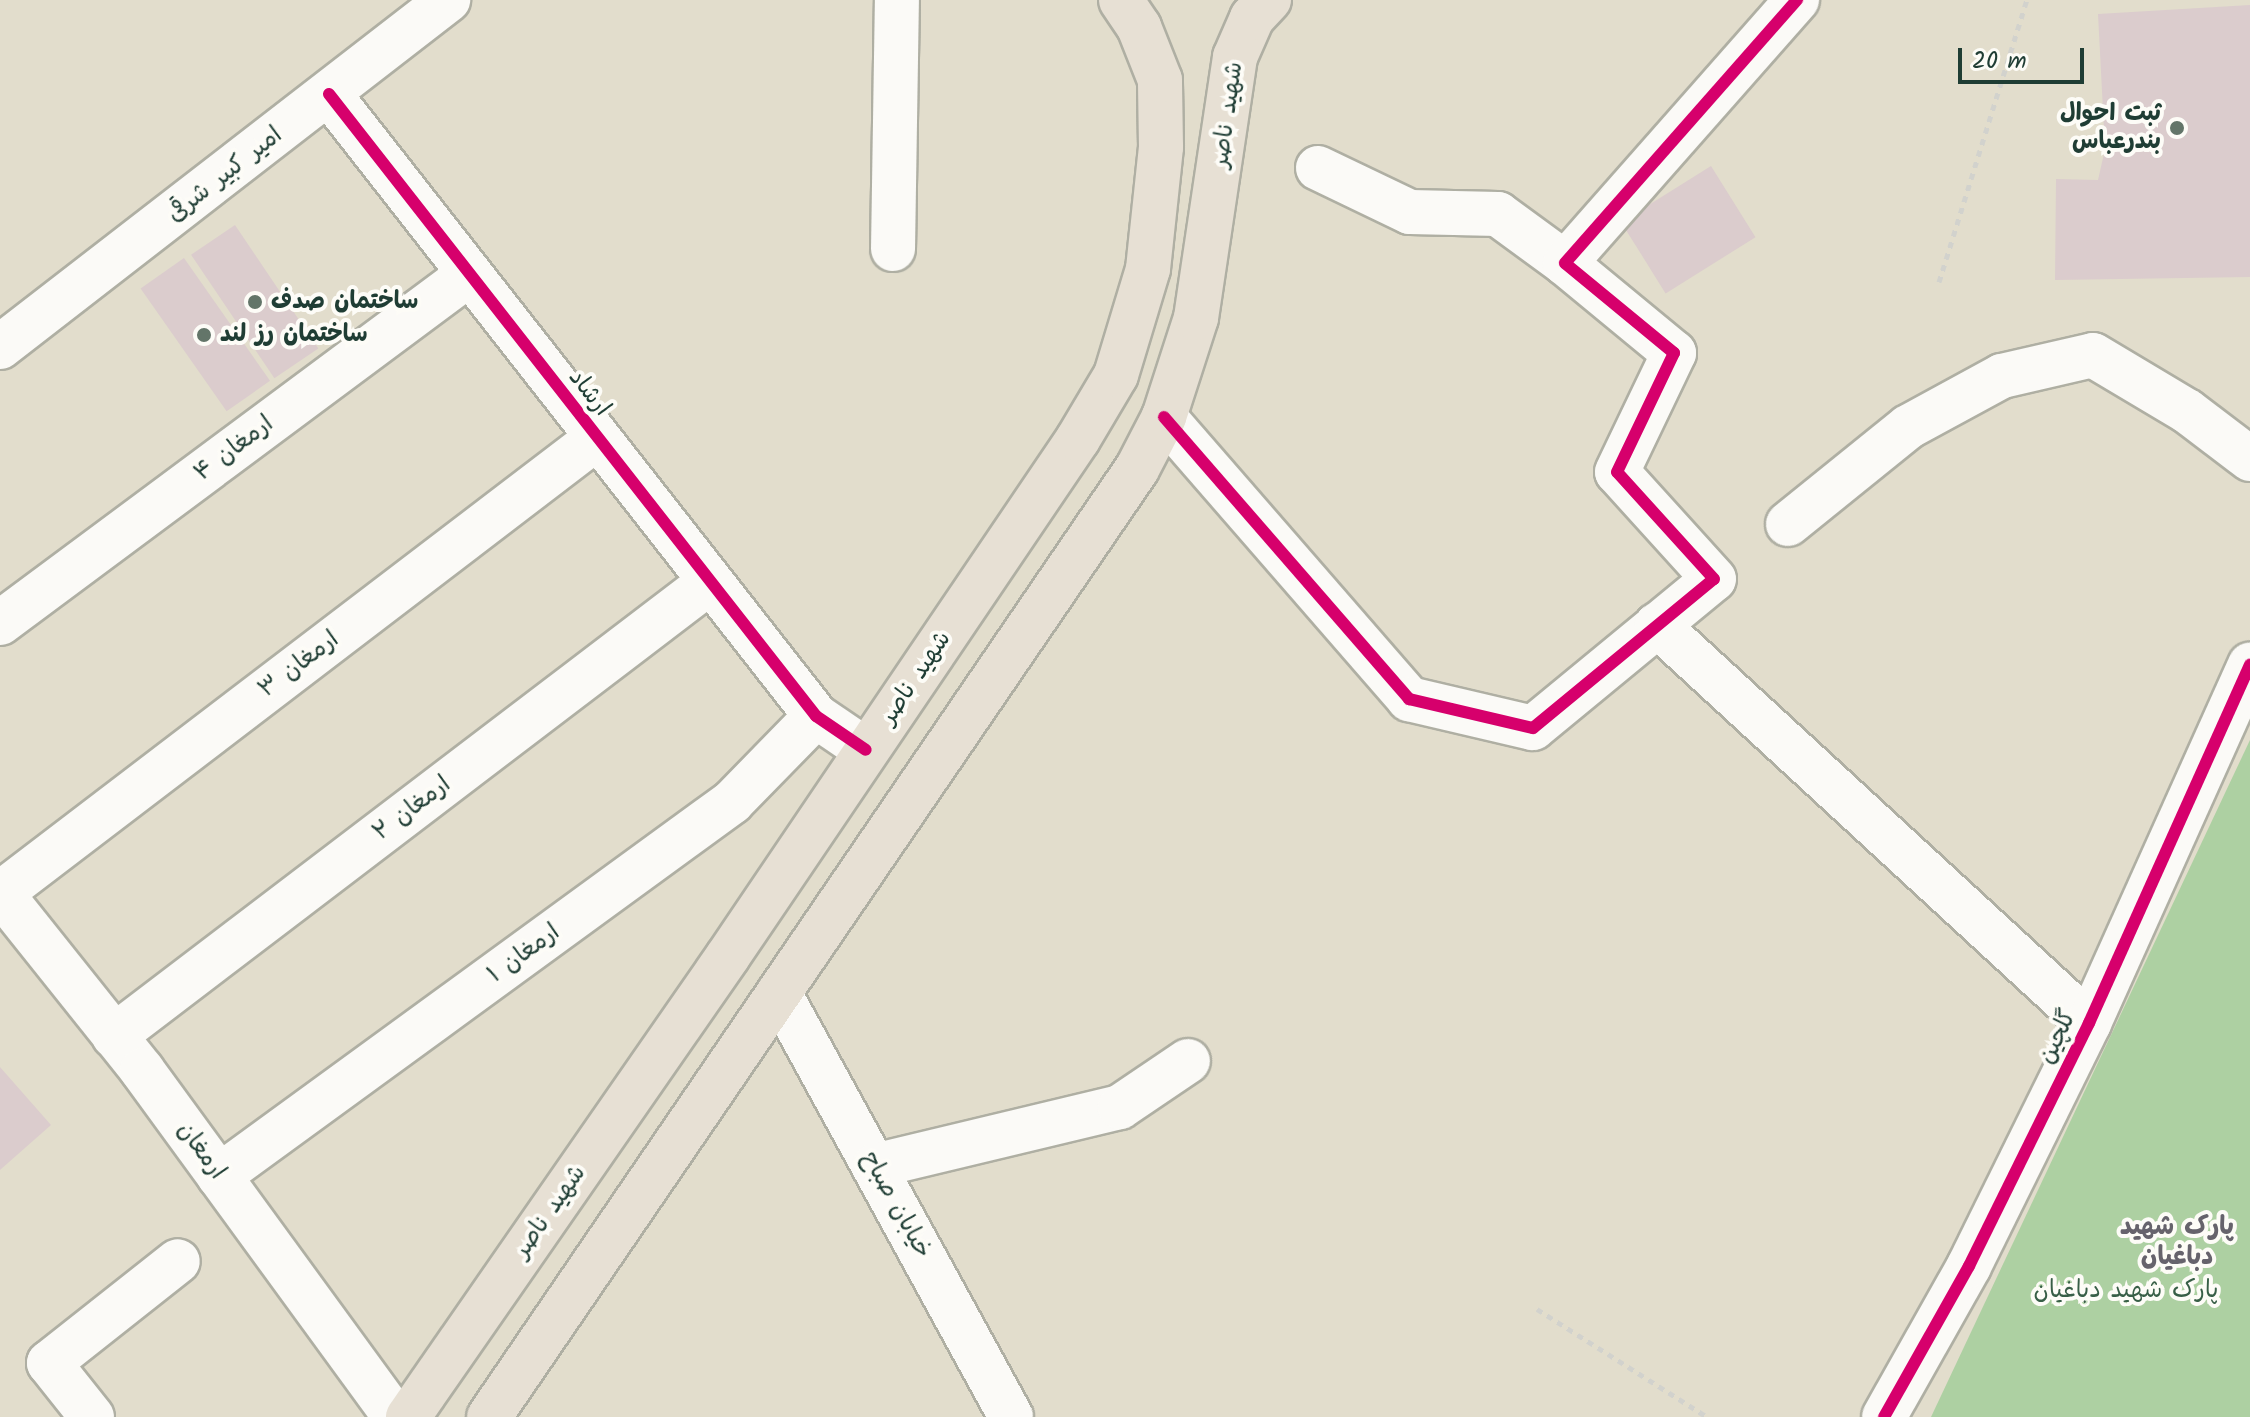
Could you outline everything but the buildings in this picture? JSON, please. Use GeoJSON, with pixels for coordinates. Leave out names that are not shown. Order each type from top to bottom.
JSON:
{"type":"FeatureCollection","features":[{"type":"Feature","properties":{"kind":"main road","name":"شهید ناصر"},"geometry":{"type":"LineString","coordinates":[[408,1417],[728,956],[1078,439],[1116,375],[1137,320],[1156,214],[1160,80],[1139,27],[1121,0]]}},
{"type":"Feature","properties":{"kind":"main road","name":"شهید ناصر"},"geometry":{"type":"LineString","coordinates":[[489,1417],[1137,469],[1164,417],[1204,280],[1235,57],[1252,18],[1269,0]]}},
{"type":"Feature","properties":{"kind":"main road"},"geometry":{"type":"LineString","coordinates":[[728,956],[779,993]]}},
{"type":"Feature","properties":{"kind":"street","name":"امیر کبیر شرقی"},"geometry":{"type":"LineString","coordinates":[[0,347],[448,0]]}},
{"type":"Feature","properties":{"kind":"street"},"geometry":{"type":"LineString","coordinates":[[893,249],[897,0]]}},
{"type":"Feature","properties":{"kind":"street"},"geometry":{"type":"LineString","coordinates":[[1565,263],[1797,0]]}},
{"type":"Feature","properties":{"kind":"street","name":"ارشاد"},"geometry":{"type":"LineString","coordinates":[[329,94],[816,716],[866,750]]}},
{"type":"Feature","properties":{"kind":"street"},"geometry":{"type":"LineString","coordinates":[[1164,417],[1409,699],[1533,728],[1714,579],[1617,472],[1674,353],[1565,263],[1498,214],[1410,212],[1318,168]]}},
{"type":"Feature","properties":{"kind":"street","name":"ارمغان ۴"},"geometry":{"type":"LineString","coordinates":[[0,623],[468,275]]}},
{"type":"Feature","properties":{"kind":"street"},"geometry":{"type":"LineString","coordinates":[[1788,524],[1908,427],[2002,376],[2093,355],[2187,411],[2250,459]]}},
{"type":"Feature","properties":{"kind":"street","name":"ارمغان ۳"},"geometry":{"type":"LineString","coordinates":[[0,892],[597,438]]}},
{"type":"Feature","properties":{"kind":"street","name":"ارمغان ۲"},"geometry":{"type":"LineString","coordinates":[[114,1036],[710,582]]}},
{"type":"Feature","properties":{"kind":"street"},"geometry":{"type":"LineString","coordinates":[[1657,625],[2089,1023]]}},
{"type":"Feature","properties":{"kind":"street","name":"گلچین"},"geometry":{"type":"LineString","coordinates":[[1884,1417],[1969,1266],[2089,1023],[2250,665]]}},
{"type":"Feature","properties":{"kind":"street","name":"ارمغان ۱"},"geometry":{"type":"LineString","coordinates":[[219,1176],[732,802],[816,716]]}},
{"type":"Feature","properties":{"kind":"street","name":"ارمغان"},"geometry":{"type":"LineString","coordinates":[[0,892],[114,1036],[395,1417]]}},
{"type":"Feature","properties":{"kind":"street","name":"خیابان صباح"},"geometry":{"type":"LineString","coordinates":[[779,993],[1011,1417]]}},
{"type":"Feature","properties":{"kind":"street"},"geometry":{"type":"LineString","coordinates":[[874,1166],[1120,1107],[1188,1061]]}},
{"type":"Feature","properties":{"kind":"street"},"geometry":{"type":"LineString","coordinates":[[92,1417],[49,1363],[178,1261]]}},
{"type":"Feature","properties":{"kind":"path"},"geometry":{"type":"LineString","coordinates":[[1939,282],[2027,0]]}},
{"type":"Feature","properties":{"kind":"path"},"geometry":{"type":"LineString","coordinates":[[1537,1309],[1707,1417]]}},
{"type":"Feature","properties":{"kind":"green space","name":"پارک شهید دباغیان"},"geometry":{"type":"Polygon","coordinates":[[[2250,740],[2250,1417],[1931,1417],[2250,740]]]}},
{"type":"Feature","properties":{"kind":"cycle path"},"geometry":{"type":"LineString","coordinates":[[1164,417],[1409,699],[1533,728],[1714,579],[1617,472],[1674,353],[1565,263],[1797,0]]}},
{"type":"Feature","properties":{"kind":"cycle path"},"geometry":{"type":"LineString","coordinates":[[329,94],[816,716],[866,750]]}},
{"type":"Feature","properties":{"kind":"cycle path"},"geometry":{"type":"LineString","coordinates":[[1884,1417],[1969,1266],[2089,1023],[2250,665]]}},
{"type":"Feature","properties":{"kind":"place","name":"ثبت احوال بندرعباس"},"geometry":{"type":"Point","coordinates":[2177,128]}},
{"type":"Feature","properties":{"kind":"place","name":"ساختمان صدف"},"geometry":{"type":"Point","coordinates":[255,302]}},
{"type":"Feature","properties":{"kind":"place","name":"ساختمان رز لند"},"geometry":{"type":"Point","coordinates":[204,335]}},
{"type":"Feature","properties":{"kind":"district","name":"پارک شهید دباغیان"},"geometry":{"type":"Point","coordinates":[2177,1243]}}]}
